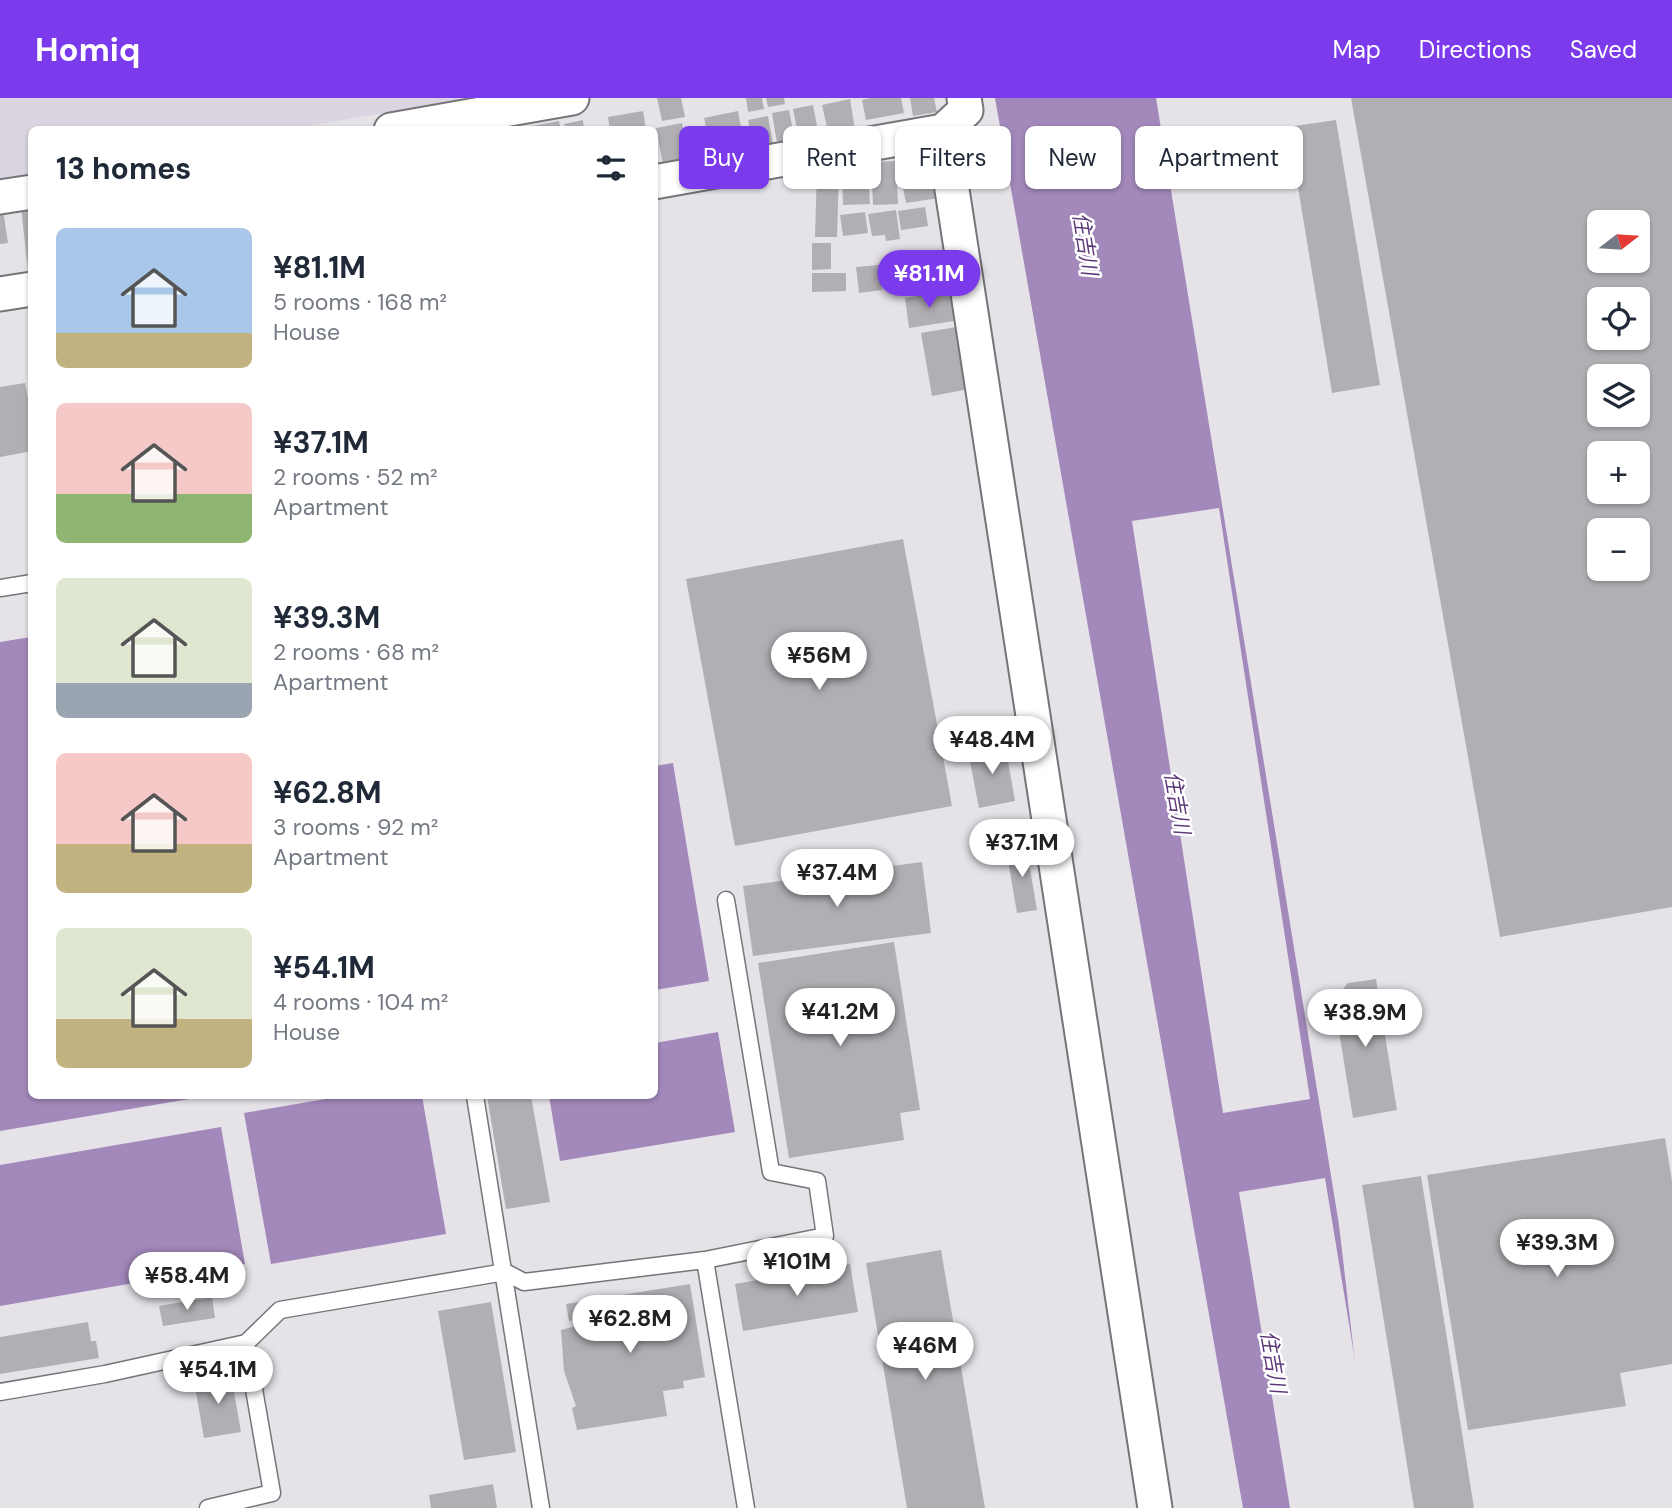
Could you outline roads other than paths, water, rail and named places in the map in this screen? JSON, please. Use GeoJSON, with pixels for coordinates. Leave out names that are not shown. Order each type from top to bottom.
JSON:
{"type":"FeatureCollection","features":[{"type":"Feature","properties":{"kind":"street"},"geometry":{"type":"LineString","coordinates":[[414,126],[572,98]]}},
{"type":"Feature","properties":{"kind":"street"},"geometry":{"type":"LineString","coordinates":[[948,126],[966,110],[964,98]]}},
{"type":"Feature","properties":{"kind":"street"},"geometry":{"type":"LineString","coordinates":[[658,181],[895,139]]}},
{"type":"Feature","properties":{"kind":"street"},"geometry":{"type":"LineString","coordinates":[[952,189],[1155,1508]]}},
{"type":"Feature","properties":{"kind":"street"},"geometry":{"type":"LineString","coordinates":[[0,197],[28,193]]}},
{"type":"Feature","properties":{"kind":"street"},"geometry":{"type":"LineString","coordinates":[[0,294],[28,290]]}},
{"type":"Feature","properties":{"kind":"lane"},"geometry":{"type":"LineString","coordinates":[[0,588],[28,584]]}},
{"type":"Feature","properties":{"kind":"lane"},"geometry":{"type":"LineString","coordinates":[[0,1392],[105,1374],[246,1343],[280,1310],[505,1272],[524,1282],[705,1260],[825,1236],[817,1181],[771,1172],[726,900]]}},
{"type":"Feature","properties":{"kind":"lane"},"geometry":{"type":"LineString","coordinates":[[476,1099],[541,1508]]}},
{"type":"Feature","properties":{"kind":"lane"},"geometry":{"type":"LineString","coordinates":[[705,1260],[746,1508]]}},
{"type":"Feature","properties":{"kind":"lane"},"geometry":{"type":"LineString","coordinates":[[208,1508],[272,1493],[246,1343]]}},
{"type":"Feature","properties":{"kind":"water","name":"住吉川"},"geometry":{"type":"Polygon","coordinates":[[[995,98],[1156,98],[1161,126],[1135,126],[1135,189],[1171,189],[1339,1225],[1372,1508],[1243,1508],[1011,189],[1011,126],[1000,126],[995,98]]]}},
{"type":"Feature","properties":{"kind":"water"},"geometry":{"type":"Polygon","coordinates":[[[28,637],[28,1099],[189,1099],[0,1131],[0,642],[28,637]]]}},
{"type":"Feature","properties":{"kind":"water"},"geometry":{"type":"Polygon","coordinates":[[[673,763],[709,981],[658,990],[658,766],[673,763]]]}},
{"type":"Feature","properties":{"kind":"water"},"geometry":{"type":"Polygon","coordinates":[[[718,1032],[735,1132],[560,1161],[550,1099],[658,1099],[658,1042],[718,1032]]]}},
{"type":"Feature","properties":{"kind":"water"},"geometry":{"type":"Polygon","coordinates":[[[326,1099],[423,1099],[446,1234],[271,1264],[244,1113],[326,1099]]]}},
{"type":"Feature","properties":{"kind":"water"},"geometry":{"type":"Polygon","coordinates":[[[221,1127],[245,1264],[0,1306],[0,1165],[221,1127]]]}}]}
